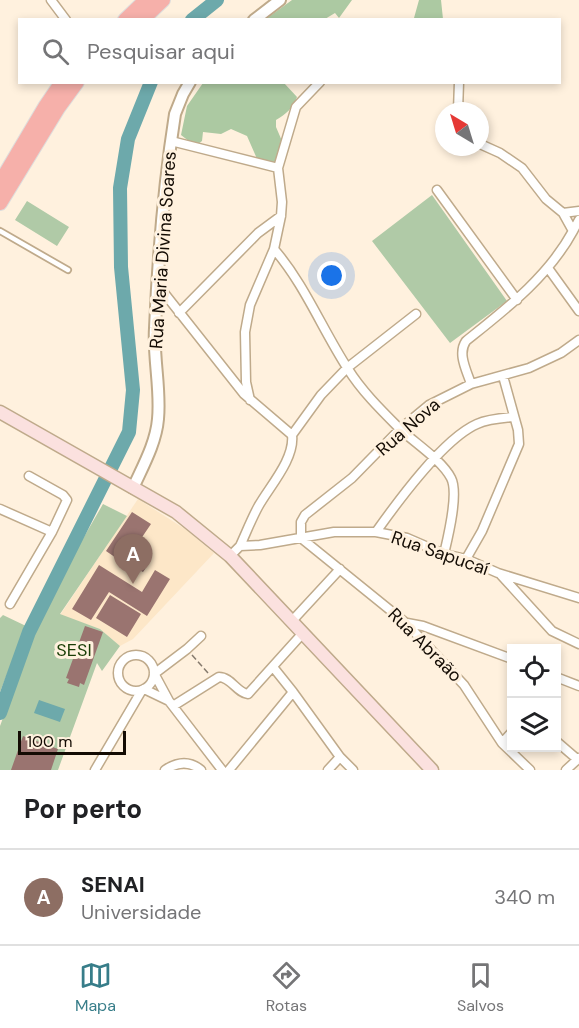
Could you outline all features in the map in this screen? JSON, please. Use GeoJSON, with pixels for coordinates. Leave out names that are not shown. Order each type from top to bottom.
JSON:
{"type":"FeatureCollection","features":[{"type":"Feature","properties":{"kind":"highway"},"geometry":{"type":"LineString","coordinates":[[127,18],[146,0]]}},
{"type":"Feature","properties":{"kind":"highway"},"geometry":{"type":"LineString","coordinates":[[144,18],[163,0]]}},
{"type":"Feature","properties":{"kind":"highway"},"geometry":{"type":"LineString","coordinates":[[1,181],[61,84]]}},
{"type":"Feature","properties":{"kind":"highway"},"geometry":{"type":"LineString","coordinates":[[0,203],[58,108],[76,84]]}},
{"type":"Feature","properties":{"kind":"main road"},"geometry":{"type":"LineString","coordinates":[[0,412],[176,512],[230,556],[432,770]]}},
{"type":"Feature","properties":{"kind":"street"},"geometry":{"type":"LineString","coordinates":[[51,0],[64,18]]}},
{"type":"Feature","properties":{"kind":"street"},"geometry":{"type":"LineString","coordinates":[[257,18],[280,0]]}},
{"type":"Feature","properties":{"kind":"street","name":"Rua Maria Divina Soares"},"geometry":{"type":"LineString","coordinates":[[129,485],[153,442],[158,421],[159,403],[154,332],[157,284],[175,114],[189,84]]}},
{"type":"Feature","properties":{"kind":"street"},"geometry":{"type":"LineString","coordinates":[[250,400],[246,382],[245,332],[250,305],[274,249],[281,216],[282,202],[278,168],[296,107],[318,84]]}},
{"type":"Feature","properties":{"kind":"street"},"geometry":{"type":"LineString","coordinates":[[458,102],[459,84]]}},
{"type":"Feature","properties":{"kind":"street"},"geometry":{"type":"LineString","coordinates":[[171,141],[278,168]]}},
{"type":"Feature","properties":{"kind":"street"},"geometry":{"type":"LineString","coordinates":[[489,149],[522,168],[546,199],[563,213],[573,231]]}},
{"type":"Feature","properties":{"kind":"street"},"geometry":{"type":"LineString","coordinates":[[437,190],[517,300]]}},
{"type":"Feature","properties":{"kind":"street"},"geometry":{"type":"LineString","coordinates":[[563,213],[579,211]]}},
{"type":"Feature","properties":{"kind":"street"},"geometry":{"type":"LineString","coordinates":[[179,313],[258,233],[281,216]]}},
{"type":"Feature","properties":{"kind":"street"},"geometry":{"type":"LineString","coordinates":[[471,384],[462,355],[463,345],[517,300],[548,268],[566,245],[579,220]]}},
{"type":"Feature","properties":{"kind":"street"},"geometry":{"type":"LineString","coordinates":[[274,249],[291,269],[347,368],[360,386],[400,429],[450,475],[454,488],[451,522],[444,554]]}},
{"type":"Feature","properties":{"kind":"street"},"geometry":{"type":"LineString","coordinates":[[548,268],[579,311]]}},
{"type":"Feature","properties":{"kind":"street"},"geometry":{"type":"LineString","coordinates":[[157,284],[250,400],[292,435]]}},
{"type":"Feature","properties":{"kind":"street"},"geometry":{"type":"LineString","coordinates":[[230,556],[240,546],[257,509],[291,450],[292,435],[321,395],[347,368],[416,314]]}},
{"type":"Feature","properties":{"kind":"street","name":"Rua Nova"},"geometry":{"type":"LineString","coordinates":[[301,538],[301,522],[305,515],[352,478],[400,429],[429,405],[471,384],[544,362],[579,340]]}},
{"type":"Feature","properties":{"kind":"street"},"geometry":{"type":"LineString","coordinates":[[466,559],[482,531],[520,437],[503,376]]}},
{"type":"Feature","properties":{"kind":"street"},"geometry":{"type":"LineString","coordinates":[[376,532],[401,497],[434,459],[458,437],[477,424],[514,417]]}},
{"type":"Feature","properties":{"kind":"street"},"geometry":{"type":"LineString","coordinates":[[10,604],[65,506],[66,498],[29,476]]}},
{"type":"Feature","properties":{"kind":"street"},"geometry":{"type":"LineString","coordinates":[[0,509],[52,532]]}},
{"type":"Feature","properties":{"kind":"street","name":"Rua Sapucaí"},"geometry":{"type":"LineString","coordinates":[[240,546],[334,532],[376,532],[407,538],[498,573],[579,598]]}},
{"type":"Feature","properties":{"kind":"street","name":"Rua Abraão"},"geometry":{"type":"LineString","coordinates":[[301,538],[406,623],[464,685],[502,742],[530,770]]}},
{"type":"Feature","properties":{"kind":"street"},"geometry":{"type":"LineString","coordinates":[[291,622],[340,569]]}},
{"type":"Feature","properties":{"kind":"street"},"geometry":{"type":"LineString","coordinates":[[498,573],[552,630],[579,644]]}},
{"type":"Feature","properties":{"kind":"street"},"geometry":{"type":"LineString","coordinates":[[406,623],[423,626],[507,657]]}},
{"type":"Feature","properties":{"kind":"street"},"geometry":{"type":"LineString","coordinates":[[171,703],[224,677],[245,694],[250,692],[302,634]]}},
{"type":"Feature","properties":{"kind":"street"},"geometry":{"type":"LineString","coordinates":[[95,770],[143,690],[152,682],[154,674],[201,636]]}},
{"type":"Feature","properties":{"kind":"street"},"geometry":{"type":"LineString","coordinates":[[171,703],[143,690],[131,690],[122,684],[118,673],[122,662],[131,656],[143,656],[152,663],[154,674],[171,703],[222,770]]}},
{"type":"Feature","properties":{"kind":"street"},"geometry":{"type":"LineString","coordinates":[[273,667],[350,769]]}},
{"type":"Feature","properties":{"kind":"street"},"geometry":{"type":"LineString","coordinates":[[561,679],[579,686]]}},
{"type":"Feature","properties":{"kind":"street"},"geometry":{"type":"LineString","coordinates":[[229,770],[293,692]]}},
{"type":"Feature","properties":{"kind":"street"},"geometry":{"type":"LineString","coordinates":[[502,742],[507,737]]}},
{"type":"Feature","properties":{"kind":"street"},"geometry":{"type":"LineString","coordinates":[[561,745],[578,759],[566,770]]}},
{"type":"Feature","properties":{"kind":"street"},"geometry":{"type":"LineString","coordinates":[[328,770],[340,758]]}},
{"type":"Feature","properties":{"kind":"street"},"geometry":{"type":"LineString","coordinates":[[165,770],[175,765],[189,763],[201,770]]}},
{"type":"Feature","properties":{"kind":"lane"},"geometry":{"type":"LineString","coordinates":[[0,231],[68,270]]}},
{"type":"Feature","properties":{"kind":"path"},"geometry":{"type":"LineString","coordinates":[[187,649],[214,680]]}},
{"type":"Feature","properties":{"kind":"shaded area"},"geometry":{"type":"Polygon","coordinates":[[[138,499],[185,529],[214,553],[133,639],[120,646],[100,629],[60,615],[138,499]]]}},
{"type":"Feature","properties":{"kind":"green space"},"geometry":{"type":"Polygon","coordinates":[[[292,0],[352,0],[339,18],[335,13],[327,18],[267,18],[292,0]]]}},
{"type":"Feature","properties":{"kind":"green space"},"geometry":{"type":"Polygon","coordinates":[[[419,0],[441,0],[443,18],[414,18],[419,0]]]}},
{"type":"Feature","properties":{"kind":"green space"},"geometry":{"type":"Polygon","coordinates":[[[202,84],[285,84],[297,97],[289,110],[276,120],[276,127],[282,141],[274,167],[258,161],[247,136],[231,129],[221,134],[203,132],[202,141],[198,144],[190,142],[181,135],[187,106],[202,84]]]}},
{"type":"Feature","properties":{"kind":"green space"},"geometry":{"type":"Polygon","coordinates":[[[432,195],[507,301],[450,343],[372,241],[432,195]]]}},
{"type":"Feature","properties":{"kind":"green space"},"geometry":{"type":"Polygon","coordinates":[[[27,201],[69,227],[57,246],[15,220],[27,201]]]}},
{"type":"Feature","properties":{"kind":"green space","name":"SESI"},"geometry":{"type":"Polygon","coordinates":[[[103,504],[127,516],[60,614],[100,629],[120,646],[102,671],[97,663],[58,770],[0,770],[0,726],[31,642],[62,575],[103,504]]]}},
{"type":"Feature","properties":{"kind":"green space"},"geometry":{"type":"Polygon","coordinates":[[[3,615],[26,626],[0,692],[0,618],[3,615]]]}},
{"type":"Feature","properties":{"kind":"water"},"geometry":{"type":"Polygon","coordinates":[[[39,700],[65,709],[60,722],[34,713],[39,700]]]}},
{"type":"Feature","properties":{"kind":"building"},"geometry":{"type":"Polygon","coordinates":[[[132,512],[151,524],[134,549],[151,560],[143,572],[126,562],[125,564],[106,551],[132,512]]]}},
{"type":"Feature","properties":{"kind":"building"},"geometry":{"type":"Polygon","coordinates":[[[99,565],[142,592],[155,570],[170,579],[147,616],[109,592],[91,620],[72,609],[99,565]]]}},
{"type":"Feature","properties":{"kind":"building"},"geometry":{"type":"Polygon","coordinates":[[[110,595],[141,614],[127,637],[96,618],[110,595]]]}},
{"type":"Feature","properties":{"kind":"building"},"geometry":{"type":"Polygon","coordinates":[[[85,626],[103,632],[84,685],[80,683],[79,687],[67,683],[69,679],[66,678],[85,626]]]}},
{"type":"Feature","properties":{"kind":"building"},"geometry":{"type":"Polygon","coordinates":[[[23,736],[58,749],[51,770],[11,770],[23,736]]]}},
{"type":"Feature","properties":{"kind":"waterway"},"geometry":{"type":"LineString","coordinates":[[194,18],[217,0]]}},
{"type":"Feature","properties":{"kind":"waterway"},"geometry":{"type":"LineString","coordinates":[[0,713],[29,632],[129,432],[133,390],[121,267],[120,188],[128,139],[150,84]]}},
{"type":"Feature","properties":{"kind":"place","name":"SENAI"},"geometry":{"type":"Point","coordinates":[133,584]}}]}
